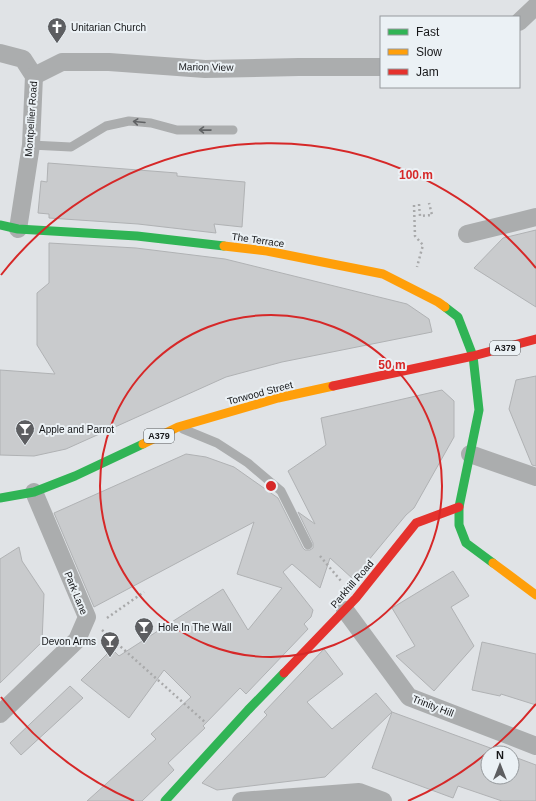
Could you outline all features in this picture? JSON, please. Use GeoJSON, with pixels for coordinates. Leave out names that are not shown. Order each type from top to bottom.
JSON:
{"type":"FeatureCollection","features":[{"type":"Feature","properties":{"kind":"street"},"geometry":{"type":"LineString","coordinates":[[520,21],[536,6]]}},
{"type":"Feature","properties":{"kind":"street","name":"Montpellier Road"},"geometry":{"type":"LineString","coordinates":[[0,53],[23,59],[34,76],[31,138],[18,229]]}},
{"type":"Feature","properties":{"kind":"street","name":"Marion View"},"geometry":{"type":"LineString","coordinates":[[34,76],[62,62],[109,62],[205,69],[380,67]]}},
{"type":"Feature","properties":{"kind":"street"},"geometry":{"type":"LineString","coordinates":[[467,234],[536,217]]}},
{"type":"Feature","properties":{"kind":"street","name":"The Terrace"},"geometry":{"type":"LineString","coordinates":[[0,225],[18,229],[137,236],[267,251],[383,274],[438,302],[458,317],[473,356]]}},
{"type":"Feature","properties":{"kind":"street","name":"Torwood Street"},"geometry":{"type":"LineString","coordinates":[[0,498],[34,492],[86,472],[178,427],[278,398],[473,356],[536,339]]}},
{"type":"Feature","properties":{"kind":"street"},"geometry":{"type":"LineString","coordinates":[[473,356],[479,410],[459,507],[459,525],[466,543],[536,595]]}},
{"type":"Feature","properties":{"kind":"street"},"geometry":{"type":"LineString","coordinates":[[470,454],[536,477]]}},
{"type":"Feature","properties":{"kind":"street","name":"Park Lane"},"geometry":{"type":"LineString","coordinates":[[0,714],[77,640],[92,621],[34,492]]}},
{"type":"Feature","properties":{"kind":"street","name":"Parkhill Road"},"geometry":{"type":"LineString","coordinates":[[165,801],[351,604],[416,523],[459,507]]}},
{"type":"Feature","properties":{"kind":"street","name":"Trinity Hill"},"geometry":{"type":"LineString","coordinates":[[351,604],[408,697],[536,746]]}},
{"type":"Feature","properties":{"kind":"street"},"geometry":{"type":"LineString","coordinates":[[241,801],[359,792],[383,801]]}},
{"type":"Feature","properties":{"kind":"lane"},"geometry":{"type":"LineString","coordinates":[[31,138],[72,147],[106,126],[129,121],[151,123],[177,130],[233,130]]}},
{"type":"Feature","properties":{"kind":"lane"},"geometry":{"type":"LineString","coordinates":[[178,427],[216,443],[248,464],[280,491],[308,545]]}},
{"type":"Feature","properties":{"kind":"path"},"geometry":{"type":"LineString","coordinates":[[419,204],[420,216],[432,214],[430,203]]}},
{"type":"Feature","properties":{"kind":"path"},"geometry":{"type":"LineString","coordinates":[[414,205],[415,236],[423,245],[416,271]]}},
{"type":"Feature","properties":{"kind":"path"},"geometry":{"type":"LineString","coordinates":[[308,545],[323,559],[351,604]]}},
{"type":"Feature","properties":{"kind":"path"},"geometry":{"type":"LineString","coordinates":[[144,592],[92,621],[223,738]]}},
{"type":"Feature","properties":{"kind":"building"},"geometry":{"type":"Polygon","coordinates":[[[48,163],[177,173],[177,176],[245,182],[242,227],[214,224],[216,233],[138,224],[49,218],[49,214],[38,213],[41,181],[47,182],[48,163]]]}},
{"type":"Feature","properties":{"kind":"building"},"geometry":{"type":"Polygon","coordinates":[[[536,230],[536,307],[474,268],[503,238],[536,230]]]}},
{"type":"Feature","properties":{"kind":"building"},"geometry":{"type":"Polygon","coordinates":[[[49,243],[136,248],[225,259],[407,304],[429,319],[432,332],[282,362],[226,377],[66,449],[34,456],[0,455],[0,370],[55,374],[37,345],[37,293],[49,283],[49,243]]]}},
{"type":"Feature","properties":{"kind":"building"},"geometry":{"type":"Polygon","coordinates":[[[536,376],[536,466],[532,465],[509,409],[516,380],[536,376]]]}},
{"type":"Feature","properties":{"kind":"building"},"geometry":{"type":"Polygon","coordinates":[[[442,390],[454,401],[454,437],[414,508],[406,515],[353,579],[330,558],[320,588],[292,564],[283,572],[313,610],[311,617],[304,624],[308,629],[246,694],[240,688],[203,726],[205,728],[168,763],[174,770],[142,801],[87,801],[156,739],[151,734],[191,697],[164,670],[129,718],[81,680],[112,649],[119,656],[223,589],[248,630],[282,588],[237,574],[254,522],[94,607],[54,513],[186,454],[206,457],[234,467],[278,498],[303,548],[305,550],[310,550],[313,548],[313,543],[298,512],[315,524],[288,471],[326,445],[321,418],[442,390]]]}},
{"type":"Feature","properties":{"kind":"building"},"geometry":{"type":"Polygon","coordinates":[[[19,547],[22,561],[44,594],[42,642],[0,683],[0,559],[19,547]]]}},
{"type":"Feature","properties":{"kind":"building"},"geometry":{"type":"Polygon","coordinates":[[[453,571],[469,596],[451,607],[474,646],[434,691],[396,656],[415,646],[392,608],[453,571]]]}},
{"type":"Feature","properties":{"kind":"building"},"geometry":{"type":"Polygon","coordinates":[[[482,642],[536,654],[536,705],[501,694],[500,696],[472,690],[482,642]]]}},
{"type":"Feature","properties":{"kind":"building"},"geometry":{"type":"Polygon","coordinates":[[[324,649],[343,674],[307,702],[332,729],[376,693],[392,712],[325,777],[217,790],[202,783],[267,715],[264,712],[324,649]]]}},
{"type":"Feature","properties":{"kind":"building"},"geometry":{"type":"Polygon","coordinates":[[[70,686],[83,698],[21,755],[10,743],[70,686]]]}},
{"type":"Feature","properties":{"kind":"building"},"geometry":{"type":"Polygon","coordinates":[[[392,712],[482,745],[480,745],[480,785],[520,785],[520,759],[536,765],[536,801],[502,801],[458,786],[453,798],[372,768],[392,712]]]}},
{"type":"Feature","properties":{"kind":"traffic: fast"},"geometry":{"type":"LineString","coordinates":[[0,225],[18,229],[137,236],[224,246]]}},
{"type":"Feature","properties":{"kind":"traffic: fast"},"geometry":{"type":"LineString","coordinates":[[445,307],[458,317],[473,356],[479,410],[459,507],[459,525],[466,543],[493,563]]}},
{"type":"Feature","properties":{"kind":"traffic: fast"},"geometry":{"type":"LineString","coordinates":[[0,498],[34,492],[75,476],[143,444]]}},
{"type":"Feature","properties":{"kind":"traffic: fast"},"geometry":{"type":"LineString","coordinates":[[165,801],[284,673]]}},
{"type":"Feature","properties":{"kind":"traffic: slow"},"geometry":{"type":"LineString","coordinates":[[224,246],[267,251],[383,274],[445,307]]}},
{"type":"Feature","properties":{"kind":"traffic: slow"},"geometry":{"type":"LineString","coordinates":[[143,444],[178,427],[278,398],[333,386]]}},
{"type":"Feature","properties":{"kind":"traffic: slow"},"geometry":{"type":"LineString","coordinates":[[493,563],[536,595]]}},
{"type":"Feature","properties":{"kind":"traffic: jam"},"geometry":{"type":"LineString","coordinates":[[333,386],[473,356],[536,339]]}},
{"type":"Feature","properties":{"kind":"traffic: jam"},"geometry":{"type":"LineString","coordinates":[[284,673],[356,598],[416,523],[459,507]]}},
{"type":"Feature","properties":{"kind":"place","name":"Unitarian Church"},"geometry":{"type":"Point","coordinates":[57,44]}},
{"type":"Feature","properties":{"kind":"place","name":"Apple and Parrot"},"geometry":{"type":"Point","coordinates":[25,446]}},
{"type":"Feature","properties":{"kind":"place","name":"Hole In The Wall"},"geometry":{"type":"Point","coordinates":[144,644]}},
{"type":"Feature","properties":{"kind":"place","name":"Devon Arms"},"geometry":{"type":"Point","coordinates":[110,658]}}]}
